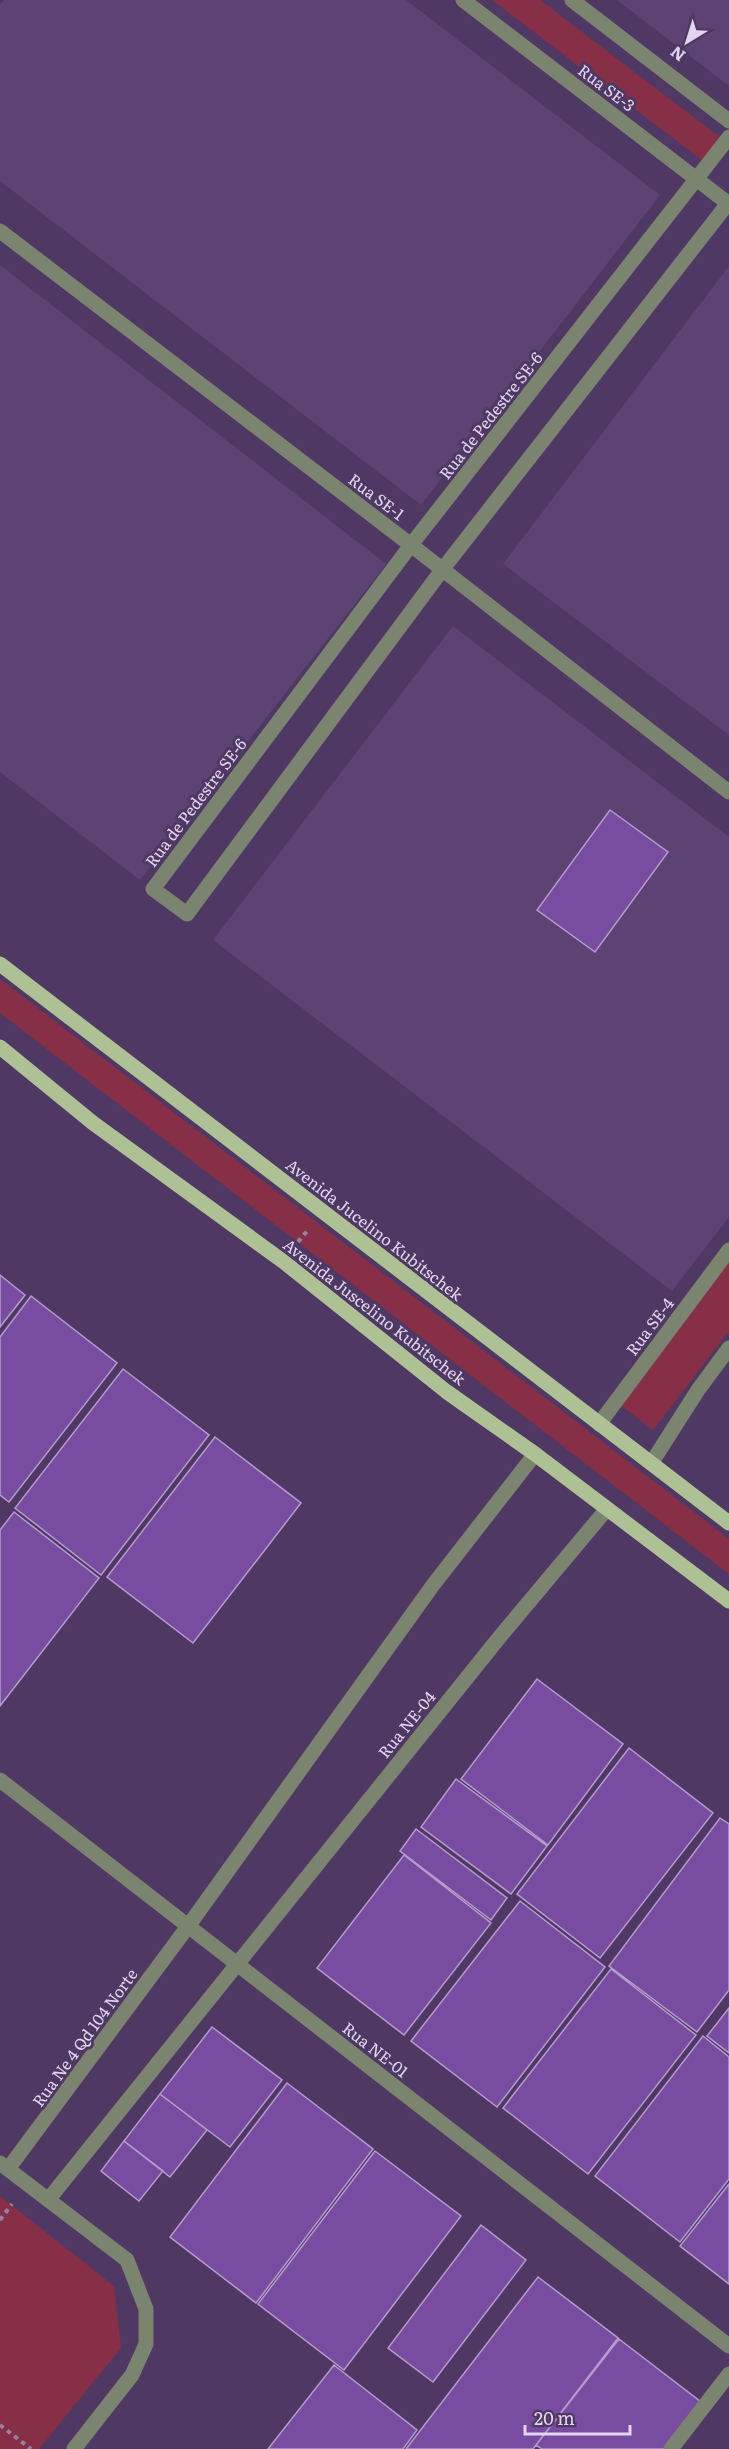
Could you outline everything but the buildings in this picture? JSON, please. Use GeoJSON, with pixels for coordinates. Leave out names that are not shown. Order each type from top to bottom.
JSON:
{"type":"FeatureCollection","features":[{"type":"Feature","properties":{"kind":"main road","name":"Avenida Jucelino Kubitschek"},"geometry":{"type":"LineString","coordinates":[[0,964],[729,1523]]}},
{"type":"Feature","properties":{"kind":"main road","name":"Avenida Juscelino Kubitschek"},"geometry":{"type":"LineString","coordinates":[[0,1047],[93,1123],[284,1262],[447,1392],[535,1454],[729,1601]]}},
{"type":"Feature","properties":{"kind":"street","name":"Rua SE-3"},"geometry":{"type":"LineString","coordinates":[[463,0],[729,203]]}},
{"type":"Feature","properties":{"kind":"street"},"geometry":{"type":"LineString","coordinates":[[572,0],[729,121]]}},
{"type":"Feature","properties":{"kind":"street","name":"Rua de Pedestre SE-6"},"geometry":{"type":"LineString","coordinates":[[729,137],[411,545],[153,889],[186,914],[442,570],[729,203]]}},
{"type":"Feature","properties":{"kind":"street","name":"Rua SE-1"},"geometry":{"type":"LineString","coordinates":[[0,231],[411,545],[729,792]]}},
{"type":"Feature","properties":{"kind":"street","name":"Rua SE-4"},"geometry":{"type":"LineString","coordinates":[[599,1424],[729,1250]]}},
{"type":"Feature","properties":{"kind":"street"},"geometry":{"type":"LineString","coordinates":[[652,1462],[698,1390],[729,1348]]}},
{"type":"Feature","properties":{"kind":"street"},"geometry":{"type":"LineString","coordinates":[[189,1925],[433,1585],[535,1454]]}},
{"type":"Feature","properties":{"kind":"street","name":"Rua NE-04"},"geometry":{"type":"LineString","coordinates":[[236,1964],[498,1639],[606,1510]]}},
{"type":"Feature","properties":{"kind":"street","name":"Rua NE-01"},"geometry":{"type":"LineString","coordinates":[[0,1780],[729,2346]]}},
{"type":"Feature","properties":{"kind":"street","name":"Rua Ne 4 Qd 104 Norte"},"geometry":{"type":"LineString","coordinates":[[4,2166],[189,1925]]}},
{"type":"Feature","properties":{"kind":"street"},"geometry":{"type":"LineString","coordinates":[[48,2200],[236,1964]]}},
{"type":"Feature","properties":{"kind":"street"},"geometry":{"type":"LineString","coordinates":[[4,2166],[127,2260],[146,2309],[146,2344],[132,2375],[78,2448]]}},
{"type":"Feature","properties":{"kind":"street"},"geometry":{"type":"LineString","coordinates":[[670,2449],[729,2374]]}},
{"type":"Feature","properties":{"kind":"path"},"geometry":{"type":"LineString","coordinates":[[0,2426],[31,2449]]}},
{"type":"Feature","properties":{"kind":"shaded area"},"geometry":{"type":"Polygon","coordinates":[[[4,0],[406,0],[660,195],[421,505],[0,181],[0,5],[4,0]]]}},
{"type":"Feature","properties":{"kind":"shaded area"},"geometry":{"type":"Polygon","coordinates":[[[492,0],[540,0],[721,138],[703,161],[492,0]]]}},
{"type":"Feature","properties":{"kind":"shaded area"},"geometry":{"type":"Polygon","coordinates":[[[617,0],[729,0],[729,86],[617,0]]]}},
{"type":"Feature","properties":{"kind":"shaded area"},"geometry":{"type":"Polygon","coordinates":[[[0,265],[386,564],[140,880],[0,772],[0,265]]]}},
{"type":"Feature","properties":{"kind":"shaded area"},"geometry":{"type":"Polygon","coordinates":[[[729,266],[729,735],[503,564],[729,266]]]}},
{"type":"Feature","properties":{"kind":"shaded area"},"geometry":{"type":"Polygon","coordinates":[[[453,626],[729,837],[729,1217],[672,1291],[213,940],[453,626]]]}},
{"type":"Feature","properties":{"kind":"shaded area"},"geometry":{"type":"Polygon","coordinates":[[[0,979],[729,1539],[729,1574],[0,1013],[0,979]]]}},
{"type":"Feature","properties":{"kind":"shaded area"},"geometry":{"type":"Polygon","coordinates":[[[729,1260],[729,1331],[653,1430],[619,1404],[729,1260]]]}},
{"type":"Feature","properties":{"kind":"shaded area"},"geometry":{"type":"Polygon","coordinates":[[[0,2196],[114,2286],[121,2348],[39,2449],[0,2449],[0,2196]]]}}]}
